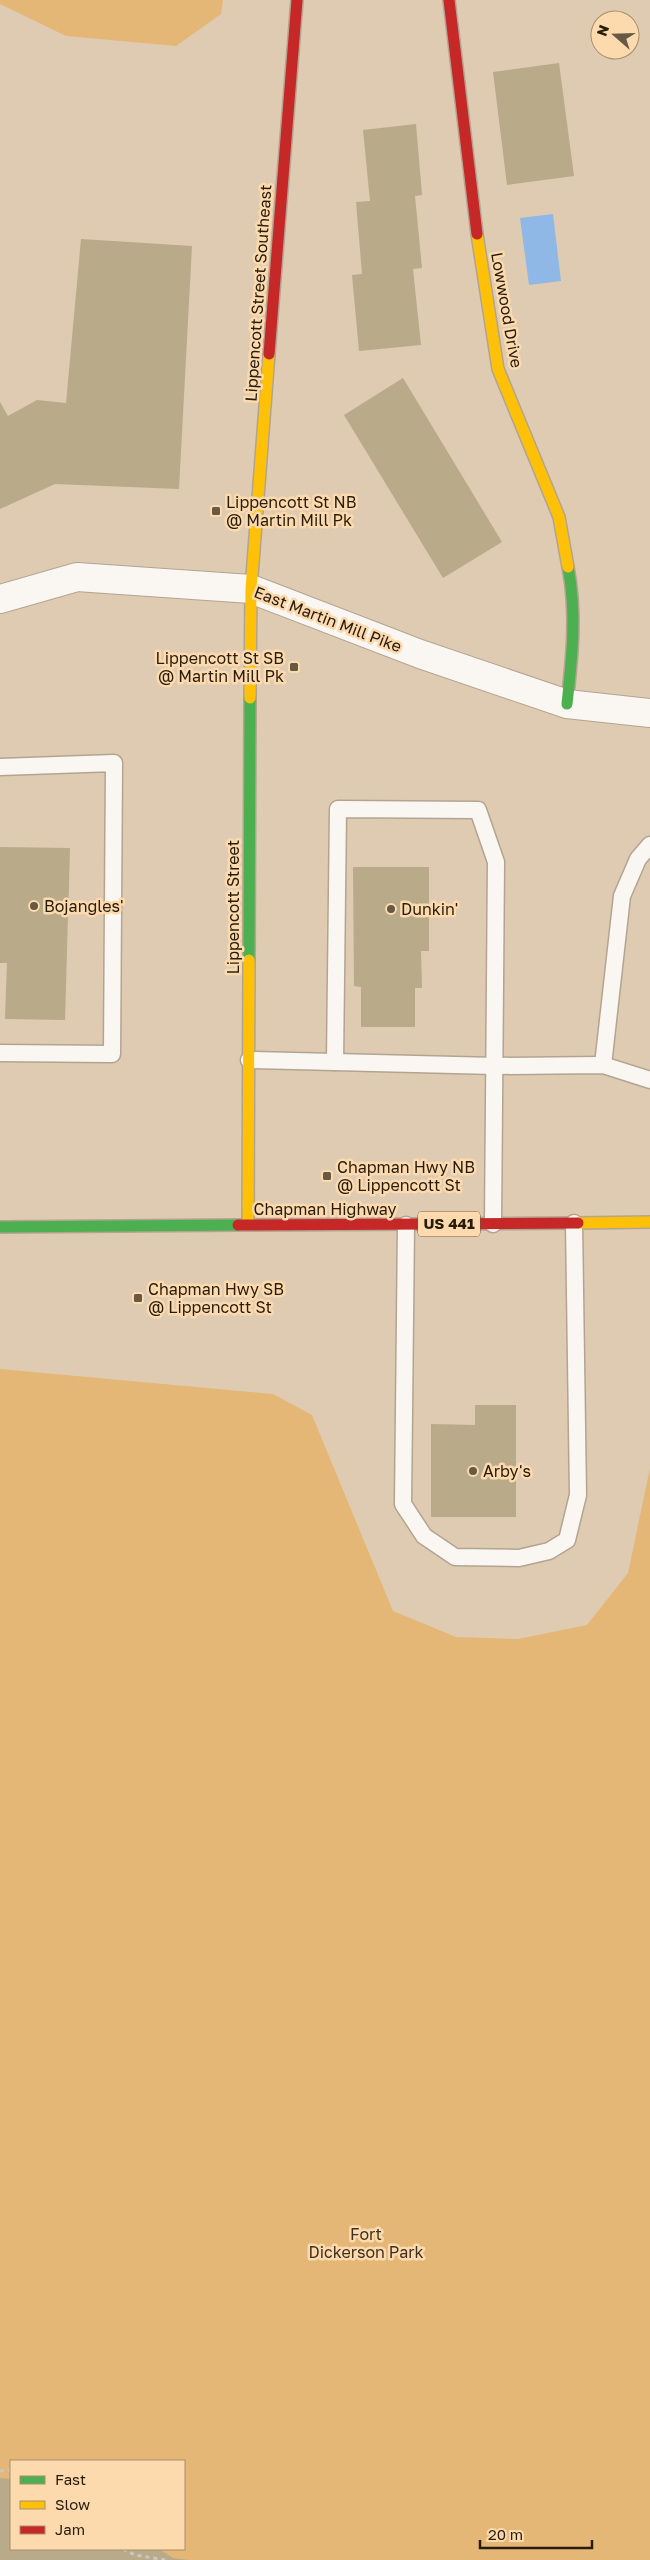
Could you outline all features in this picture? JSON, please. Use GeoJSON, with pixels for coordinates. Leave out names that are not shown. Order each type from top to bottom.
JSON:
{"type":"FeatureCollection","features":[{"type":"Feature","properties":{"kind":"main road","name":"Lippencott Street Southeast"},"geometry":{"type":"LineString","coordinates":[[252,589],[297,0]]}},
{"type":"Feature","properties":{"kind":"main road","name":"Lowwood Drive"},"geometry":{"type":"LineString","coordinates":[[449,0],[476,227],[498,369],[559,517],[573,592],[573,650],[567,704]]}},
{"type":"Feature","properties":{"kind":"main road","name":"Lippencott Street"},"geometry":{"type":"LineString","coordinates":[[248,1226],[252,589]]}},
{"type":"Feature","properties":{"kind":"main road","name":"Chapman Highway"},"geometry":{"type":"LineString","coordinates":[[0,1227],[650,1222]]}},
{"type":"Feature","properties":{"kind":"street","name":"East Martin Mill Pike"},"geometry":{"type":"LineString","coordinates":[[0,599],[77,577],[252,589],[420,654],[567,704],[650,713]]}},
{"type":"Feature","properties":{"kind":"lane"},"geometry":{"type":"LineString","coordinates":[[0,767],[114,763],[112,1054],[0,1053]]}},
{"type":"Feature","properties":{"kind":"lane"},"geometry":{"type":"LineString","coordinates":[[335,1062],[338,810],[478,810],[496,862],[493,1224]]}},
{"type":"Feature","properties":{"kind":"lane"},"geometry":{"type":"LineString","coordinates":[[603,1065],[622,896],[638,859],[650,845]]}},
{"type":"Feature","properties":{"kind":"lane"},"geometry":{"type":"LineString","coordinates":[[249,1060],[495,1066],[603,1065],[650,1080]]}},
{"type":"Feature","properties":{"kind":"lane"},"geometry":{"type":"LineString","coordinates":[[406,1224],[403,1504],[424,1536],[454,1557],[519,1558],[549,1551],[567,1540],[578,1495],[574,1223]]}},
{"type":"Feature","properties":{"kind":"path"},"geometry":{"type":"LineString","coordinates":[[125,2550],[135,2555],[166,2560]]}},
{"type":"Feature","properties":{"kind":"green space"},"geometry":{"type":"Polygon","coordinates":[[[0,0],[223,0],[221,14],[176,46],[66,36],[0,4],[0,0]]]}},
{"type":"Feature","properties":{"kind":"green space","name":"Fort Dickerson Park"},"geometry":{"type":"Polygon","coordinates":[[[0,1369],[273,1394],[312,1415],[393,1611],[456,1637],[518,1639],[587,1625],[628,1573],[650,1468],[650,2560],[0,2560],[0,1369]]]}},
{"type":"Feature","properties":{"kind":"water"},"geometry":{"type":"Polygon","coordinates":[[[553,214],[561,281],[529,285],[520,218],[553,214]]]}},
{"type":"Feature","properties":{"kind":"building"},"geometry":{"type":"Polygon","coordinates":[[[559,63],[574,176],[507,185],[493,72],[559,63]]]}},
{"type":"Feature","properties":{"kind":"building"},"geometry":{"type":"Polygon","coordinates":[[[416,124],[422,195],[415,196],[422,268],[413,269],[421,345],[359,351],[352,275],[362,274],[356,202],[370,201],[363,130],[416,124]]]}},
{"type":"Feature","properties":{"kind":"building"},"geometry":{"type":"Polygon","coordinates":[[[81,239],[192,246],[179,489],[55,484],[0,509],[0,402],[8,416],[37,400],[66,403],[81,239]]]}},
{"type":"Feature","properties":{"kind":"building"},"geometry":{"type":"Polygon","coordinates":[[[403,378],[502,542],[443,578],[344,415],[403,378]]]}},
{"type":"Feature","properties":{"kind":"building","name":"Bojangles'"},"geometry":{"type":"Polygon","coordinates":[[[0,847],[70,848],[65,1020],[5,1019],[7,963],[0,963],[0,847]]]}},
{"type":"Feature","properties":{"kind":"building","name":"Dunkin'"},"geometry":{"type":"Polygon","coordinates":[[[353,867],[429,867],[429,951],[421,951],[422,988],[415,988],[415,1027],[361,1027],[361,987],[354,986],[353,867]]]}},
{"type":"Feature","properties":{"kind":"building","name":"Arby's"},"geometry":{"type":"Polygon","coordinates":[[[475,1405],[516,1405],[516,1517],[431,1517],[431,1424],[475,1425],[475,1405]]]}},
{"type":"Feature","properties":{"kind":"building"},"geometry":{"type":"Polygon","coordinates":[[[0,2478],[10,2479],[10,2550],[161,2550],[173,2558],[189,2560],[0,2560],[0,2478]]]}},
{"type":"Feature","properties":{"kind":"traffic: fast"},"geometry":{"type":"LineString","coordinates":[[567,704],[573,618],[568,567]]}},
{"type":"Feature","properties":{"kind":"traffic: fast"},"geometry":{"type":"LineString","coordinates":[[249,960],[250,698]]}},
{"type":"Feature","properties":{"kind":"traffic: fast"},"geometry":{"type":"LineString","coordinates":[[0,1227],[238,1225]]}},
{"type":"Feature","properties":{"kind":"traffic: slow"},"geometry":{"type":"LineString","coordinates":[[477,234],[498,369],[559,517],[568,567]]}},
{"type":"Feature","properties":{"kind":"traffic: slow"},"geometry":{"type":"LineString","coordinates":[[250,698],[251,589],[269,354]]}},
{"type":"Feature","properties":{"kind":"traffic: slow"},"geometry":{"type":"LineString","coordinates":[[248,1225],[249,960]]}},
{"type":"Feature","properties":{"kind":"traffic: slow"},"geometry":{"type":"LineString","coordinates":[[578,1223],[650,1222]]}},
{"type":"Feature","properties":{"kind":"traffic: jam"},"geometry":{"type":"LineString","coordinates":[[269,354],[297,0]]}},
{"type":"Feature","properties":{"kind":"traffic: jam"},"geometry":{"type":"LineString","coordinates":[[449,0],[477,234]]}},
{"type":"Feature","properties":{"kind":"traffic: jam"},"geometry":{"type":"LineString","coordinates":[[238,1225],[578,1223]]}},
{"type":"Feature","properties":{"kind":"place","name":"Lippencott St NB @ Martin Mill Pk"},"geometry":{"type":"Point","coordinates":[216,511]}},
{"type":"Feature","properties":{"kind":"place","name":"Lippencott St SB @ Martin Mill Pk"},"geometry":{"type":"Point","coordinates":[294,667]}},
{"type":"Feature","properties":{"kind":"place","name":"Bojangles'"},"geometry":{"type":"Point","coordinates":[34,906]}},
{"type":"Feature","properties":{"kind":"place","name":"Dunkin'"},"geometry":{"type":"Point","coordinates":[391,909]}},
{"type":"Feature","properties":{"kind":"place","name":"Chapman Hwy NB @ Lippencott St"},"geometry":{"type":"Point","coordinates":[327,1176]}},
{"type":"Feature","properties":{"kind":"place","name":"Chapman Hwy SB @ Lippencott St"},"geometry":{"type":"Point","coordinates":[138,1298]}},
{"type":"Feature","properties":{"kind":"place","name":"Arby's"},"geometry":{"type":"Point","coordinates":[473,1471]}}]}
